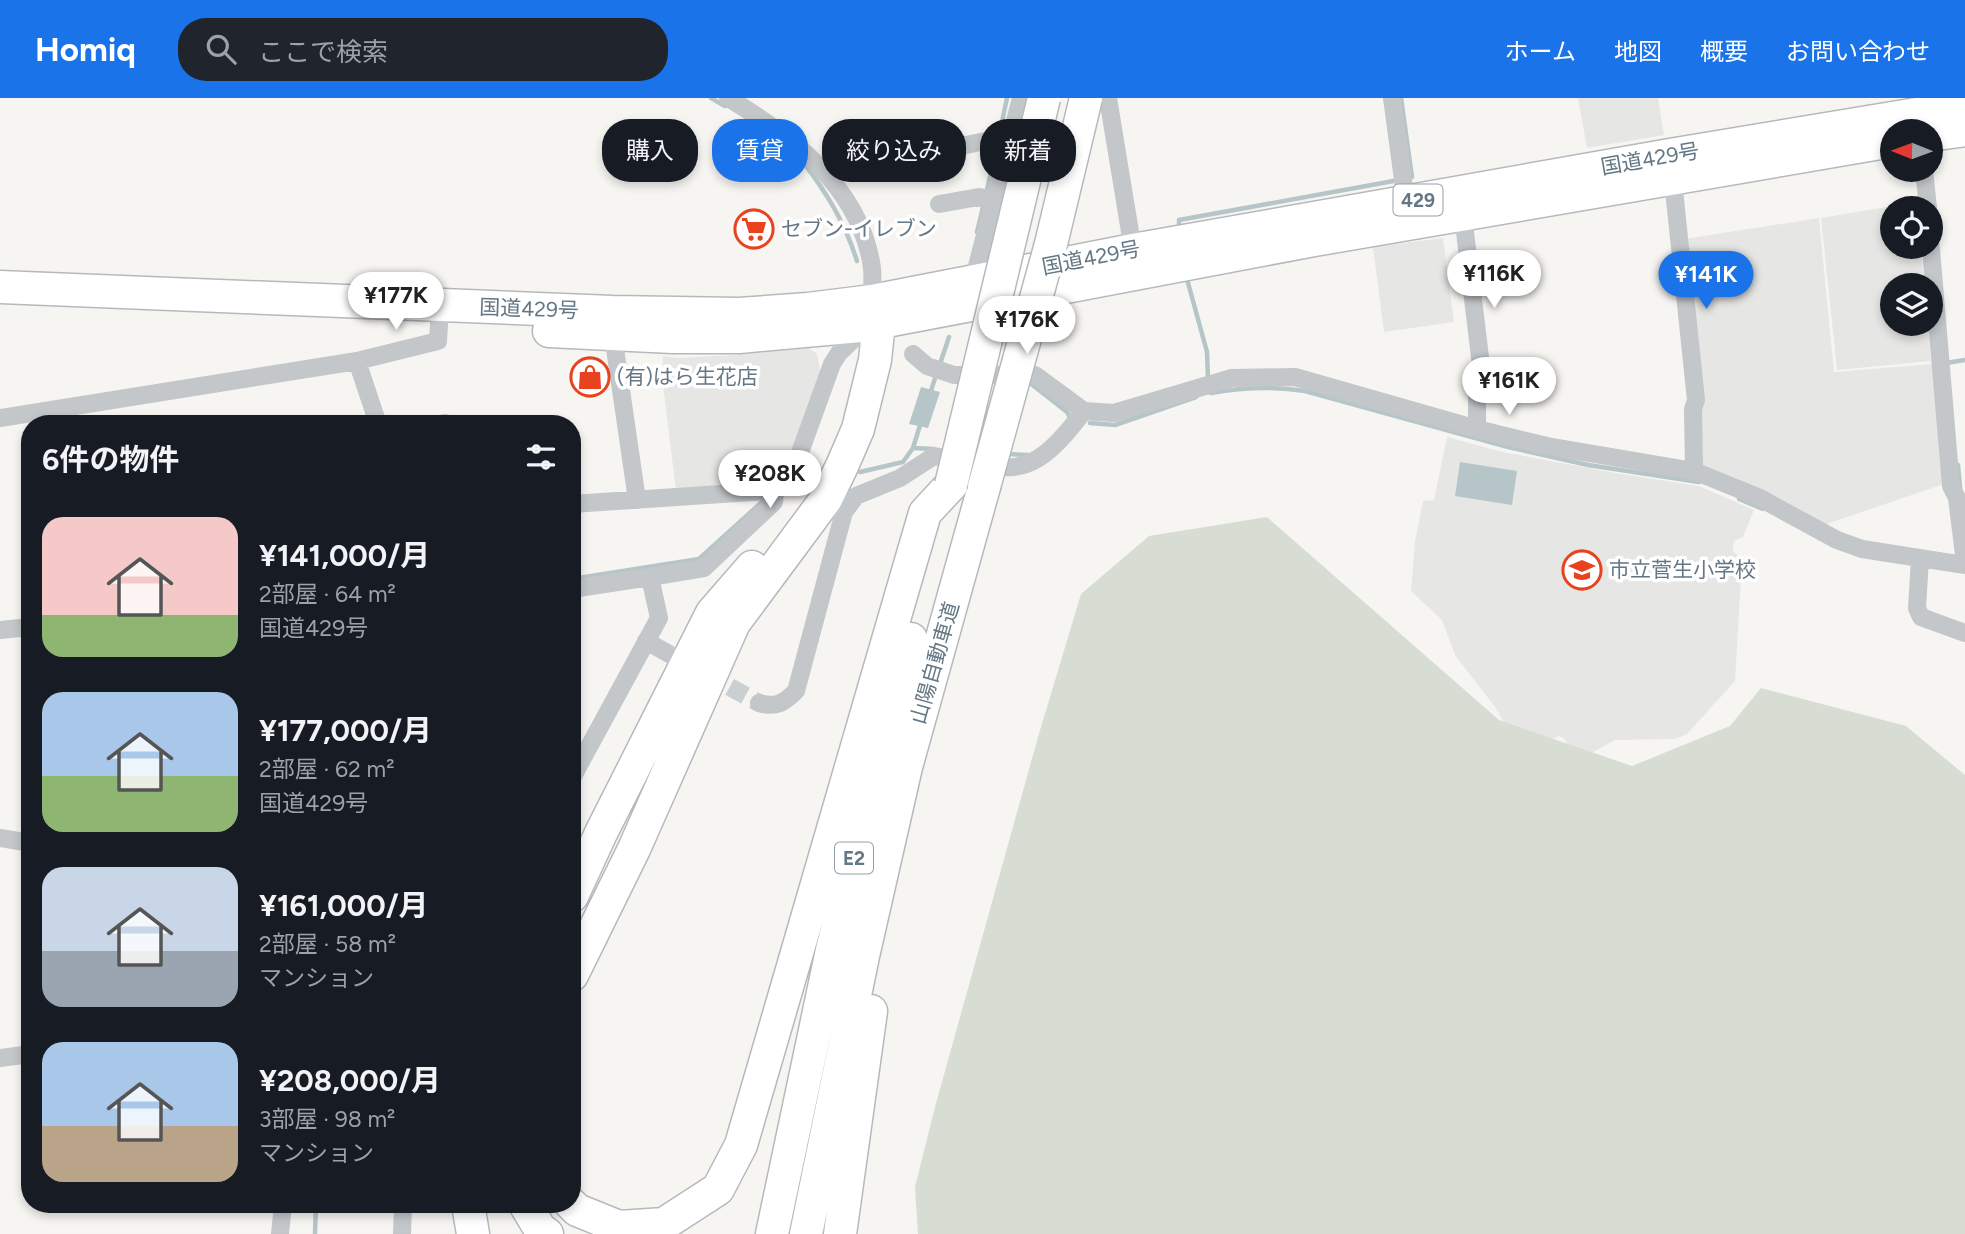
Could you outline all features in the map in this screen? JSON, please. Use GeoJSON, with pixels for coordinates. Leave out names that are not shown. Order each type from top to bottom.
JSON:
{"type":"FeatureCollection","features":[{"type":"Feature","properties":{"kind":"highway","name":"山陽自動車道"},"geometry":{"type":"LineString","coordinates":[[772,1234],[832,950],[873,780],[951,485],[1044,98]]}},
{"type":"Feature","properties":{"kind":"highway","name":"山陽自動車道"},"geometry":{"type":"LineString","coordinates":[[806,1234],[863,956],[906,767],[1051,244],[1086,98]]}},
{"type":"Feature","properties":{"kind":"highway","name":"国道429号"},"geometry":{"type":"LineString","coordinates":[[1924,119],[1965,106]]}},
{"type":"Feature","properties":{"kind":"highway","name":"国道429号"},"geometry":{"type":"LineString","coordinates":[[1943,124],[1965,130]]}},
{"type":"Feature","properties":{"kind":"highway","name":"国道429号"},"geometry":{"type":"LineString","coordinates":[[0,288],[439,316],[613,335],[739,337],[867,321],[1301,243],[1461,204],[1880,127]]}},
{"type":"Feature","properties":{"kind":"highway","name":"国道429号"},"geometry":{"type":"LineString","coordinates":[[1671,166],[1880,142]]}},
{"type":"Feature","properties":{"kind":"highway","name":"国道429号"},"geometry":{"type":"LineString","coordinates":[[0,306],[439,316],[739,314],[808,309],[867,321],[973,281],[1133,250],[1404,187],[1461,204]]}},
{"type":"Feature","properties":{"kind":"highway"},"geometry":{"type":"LineString","coordinates":[[581,876],[712,613],[790,524],[808,496],[826,460],[838,427],[867,321]]}},
{"type":"Feature","properties":{"kind":"highway"},"geometry":{"type":"LineString","coordinates":[[581,957],[634,849],[734,623],[826,499],[842,466],[858,429],[875,360],[867,321]]}},
{"type":"Feature","properties":{"kind":"highway"},"geometry":{"type":"LineString","coordinates":[[581,1212],[618,1227],[664,1224],[718,1189],[741,1145],[925,513],[951,485]]}},
{"type":"Feature","properties":{"kind":"highway"},"geometry":{"type":"LineString","coordinates":[[840,1234],[906,767]]}},
{"type":"Feature","properties":{"kind":"highway"},"geometry":{"type":"LineString","coordinates":[[453,1213],[455,1234]]}},
{"type":"Feature","properties":{"kind":"highway"},"geometry":{"type":"LineString","coordinates":[[470,1213],[473,1234]]}},
{"type":"Feature","properties":{"kind":"highway"},"geometry":{"type":"LineString","coordinates":[[530,1213],[540,1229],[547,1234]]}},
{"type":"Feature","properties":{"kind":"street"},"geometry":{"type":"LineString","coordinates":[[728,98],[797,146],[822,170]]}},
{"type":"Feature","properties":{"kind":"street"},"geometry":{"type":"LineString","coordinates":[[1012,119],[1021,98]]}},
{"type":"Feature","properties":{"kind":"street"},"geometry":{"type":"LineString","coordinates":[[1108,98],[1133,250]]}},
{"type":"Feature","properties":{"kind":"street"},"geometry":{"type":"LineString","coordinates":[[1392,98],[1404,187]]}},
{"type":"Feature","properties":{"kind":"street"},"geometry":{"type":"LineString","coordinates":[[1671,166],[1696,400],[1693,409],[1694,471]]}},
{"type":"Feature","properties":{"kind":"street"},"geometry":{"type":"LineString","coordinates":[[581,588],[704,568],[775,502],[776,491],[794,469],[832,363],[867,321],[872,268],[861,231],[847,201],[832,182]]}},
{"type":"Feature","properties":{"kind":"street"},"geometry":{"type":"LineString","coordinates":[[973,281],[992,182]]}},
{"type":"Feature","properties":{"kind":"street"},"geometry":{"type":"LineString","coordinates":[[939,204],[988,198]]}},
{"type":"Feature","properties":{"kind":"street"},"geometry":{"type":"LineString","coordinates":[[1461,204],[1482,374],[1477,395],[1477,429]]}},
{"type":"Feature","properties":{"kind":"street"},"geometry":{"type":"LineString","coordinates":[[913,354],[938,371],[954,375],[1035,375],[1084,411],[1114,413],[1232,378],[1296,377],[1477,429],[1547,446],[1694,471],[1758,497],[1837,540],[1862,549],[1920,563],[1965,564],[1956,498],[1951,486],[1932,259]]}},
{"type":"Feature","properties":{"kind":"street"},"geometry":{"type":"LineString","coordinates":[[0,418],[357,361],[438,341],[439,316]]}},
{"type":"Feature","properties":{"kind":"street"},"geometry":{"type":"LineString","coordinates":[[613,335],[637,500]]}},
{"type":"Feature","properties":{"kind":"street"},"geometry":{"type":"LineString","coordinates":[[357,361],[375,415]]}},
{"type":"Feature","properties":{"kind":"street"},"geometry":{"type":"LineString","coordinates":[[759,703],[771,706],[785,702],[796,691],[844,512],[856,496],[900,478],[934,456],[1007,469],[1024,467],[1042,458],[1084,411]]}},
{"type":"Feature","properties":{"kind":"street"},"geometry":{"type":"LineString","coordinates":[[581,503],[776,491]]}},
{"type":"Feature","properties":{"kind":"street"},"geometry":{"type":"LineString","coordinates":[[1920,563],[1917,608],[1921,617],[1965,633]]}},
{"type":"Feature","properties":{"kind":"street"},"geometry":{"type":"LineString","coordinates":[[581,761],[659,618],[650,576]]}},
{"type":"Feature","properties":{"kind":"street"},"geometry":{"type":"LineString","coordinates":[[0,630],[21,628]]}},
{"type":"Feature","properties":{"kind":"street"},"geometry":{"type":"LineString","coordinates":[[646,641],[669,654]]}},
{"type":"Feature","properties":{"kind":"street"},"geometry":{"type":"LineString","coordinates":[[0,838],[21,842]]}},
{"type":"Feature","properties":{"kind":"street"},"geometry":{"type":"LineString","coordinates":[[0,1058],[21,1055]]}},
{"type":"Feature","properties":{"kind":"street"},"geometry":{"type":"LineString","coordinates":[[280,1234],[282,1213]]}},
{"type":"Feature","properties":{"kind":"street"},"geometry":{"type":"LineString","coordinates":[[402,1234],[403,1213]]}},
{"type":"Feature","properties":{"kind":"shaded area"},"geometry":{"type":"Polygon","coordinates":[[[1578,98],[1658,98],[1664,135],[1587,148],[1578,98]]]}},
{"type":"Feature","properties":{"kind":"shaded area"},"geometry":{"type":"Polygon","coordinates":[[[1880,208],[1880,259],[1922,259],[1923,273],[1880,273],[1880,336],[1929,336],[1931,361],[1837,370],[1821,218],[1880,208]]]}},
{"type":"Feature","properties":{"kind":"shaded area"},"geometry":{"type":"Polygon","coordinates":[[[1819,218],[1834,372],[1932,364],[1944,484],[1821,526],[1707,469],[1699,462],[1684,239],[1819,218]]]}},
{"type":"Feature","properties":{"kind":"shaded area"},"geometry":{"type":"Polygon","coordinates":[[[1443,238],[1454,322],[1384,332],[1373,247],[1443,238]]]}},
{"type":"Feature","properties":{"kind":"shaded area"},"geometry":{"type":"Polygon","coordinates":[[[809,348],[817,354],[821,375],[788,463],[772,483],[676,491],[663,384],[663,356],[679,358],[735,355],[809,348]]]}},
{"type":"Feature","properties":{"kind":"shaded area"},"geometry":{"type":"Polygon","coordinates":[[[921,387],[940,392],[928,428],[909,424],[921,387]]]}},
{"type":"Feature","properties":{"kind":"shaded area"},"geometry":{"type":"Polygon","coordinates":[[[1447,437],[1503,452],[1699,486],[1754,510],[1743,537],[1734,541],[1733,551],[1742,560],[1735,681],[1687,734],[1675,739],[1615,740],[1584,757],[1578,756],[1559,736],[1532,748],[1510,732],[1495,707],[1455,655],[1442,620],[1411,591],[1415,542],[1423,501],[1434,500],[1447,437]]]}},
{"type":"Feature","properties":{"kind":"shaded area"},"geometry":{"type":"Polygon","coordinates":[[[1460,462],[1517,471],[1512,505],[1455,496],[1460,462]]]}},
{"type":"Feature","properties":{"kind":"shaded area"},"geometry":{"type":"Polygon","coordinates":[[[1267,517],[1499,720],[1632,766],[1730,726],[1761,688],[1906,726],[1965,775],[1965,1234],[918,1234],[915,1187],[935,1107],[1038,737],[1081,594],[1149,536],[1267,517]]]}},
{"type":"Feature","properties":{"kind":"waterway"},"geometry":{"type":"LineString","coordinates":[[711,98],[725,106]]}},
{"type":"Feature","properties":{"kind":"waterway"},"geometry":{"type":"LineString","coordinates":[[1003,119],[1007,98]]}},
{"type":"Feature","properties":{"kind":"waterway"},"geometry":{"type":"LineString","coordinates":[[1401,98],[1412,177],[1408,178]]}},
{"type":"Feature","properties":{"kind":"waterway"},"geometry":{"type":"LineString","coordinates":[[808,169],[834,209],[857,261]]}},
{"type":"Feature","properties":{"kind":"waterway"},"geometry":{"type":"LineString","coordinates":[[1179,223],[1179,220],[1399,180]]}},
{"type":"Feature","properties":{"kind":"waterway"},"geometry":{"type":"LineString","coordinates":[[986,194],[989,182]]}},
{"type":"Feature","properties":{"kind":"waterway"},"geometry":{"type":"LineString","coordinates":[[977,232],[984,203]]}},
{"type":"Feature","properties":{"kind":"waterway"},"geometry":{"type":"LineString","coordinates":[[1187,279],[1207,352],[1208,379]]}},
{"type":"Feature","properties":{"kind":"waterway"},"geometry":{"type":"LineString","coordinates":[[939,367],[949,337]]}},
{"type":"Feature","properties":{"kind":"waterway"},"geometry":{"type":"LineString","coordinates":[[1946,363],[1965,360]]}},
{"type":"Feature","properties":{"kind":"waterway"},"geometry":{"type":"LineString","coordinates":[[930,394],[936,375]]}},
{"type":"Feature","properties":{"kind":"waterway"},"geometry":{"type":"LineString","coordinates":[[1027,383],[1070,417]]}},
{"type":"Feature","properties":{"kind":"waterway"},"geometry":{"type":"LineString","coordinates":[[1211,393],[1258,388],[1305,391],[1508,447],[1588,465],[1699,482]]}},
{"type":"Feature","properties":{"kind":"waterway"},"geometry":{"type":"LineString","coordinates":[[1090,423],[1115,425],[1196,397]]}},
{"type":"Feature","properties":{"kind":"waterway"},"geometry":{"type":"LineString","coordinates":[[913,448],[921,422]]}},
{"type":"Feature","properties":{"kind":"waterway"},"geometry":{"type":"LineString","coordinates":[[860,472],[903,462],[913,448],[934,449]]}},
{"type":"Feature","properties":{"kind":"waterway"},"geometry":{"type":"LineString","coordinates":[[1006,454],[1028,455]]}},
{"type":"Feature","properties":{"kind":"waterway"},"geometry":{"type":"LineString","coordinates":[[1958,465],[1960,488]]}},
{"type":"Feature","properties":{"kind":"waterway"},"geometry":{"type":"LineString","coordinates":[[779,494],[798,486]]}},
{"type":"Feature","properties":{"kind":"waterway"},"geometry":{"type":"LineString","coordinates":[[1739,499],[1763,509]]}},
{"type":"Feature","properties":{"kind":"waterway"},"geometry":{"type":"LineString","coordinates":[[581,578],[699,559],[764,500]]}},
{"type":"Feature","properties":{"kind":"waterway"},"geometry":{"type":"LineString","coordinates":[[315,1234],[316,1213]]}},
{"type":"Feature","properties":{"kind":"tunnel"},"geometry":{"type":"LineString","coordinates":[[706,674],[759,703]]}},
{"type":"Feature","properties":{"kind":"place","name":"セブン-イレブン"},"geometry":{"type":"Point","coordinates":[754,229]}},
{"type":"Feature","properties":{"kind":"place","name":"(有)はら生花店"},"geometry":{"type":"Point","coordinates":[590,377]}},
{"type":"Feature","properties":{"kind":"place","name":"市立菅生小学校"},"geometry":{"type":"Point","coordinates":[1582,570]}}]}
